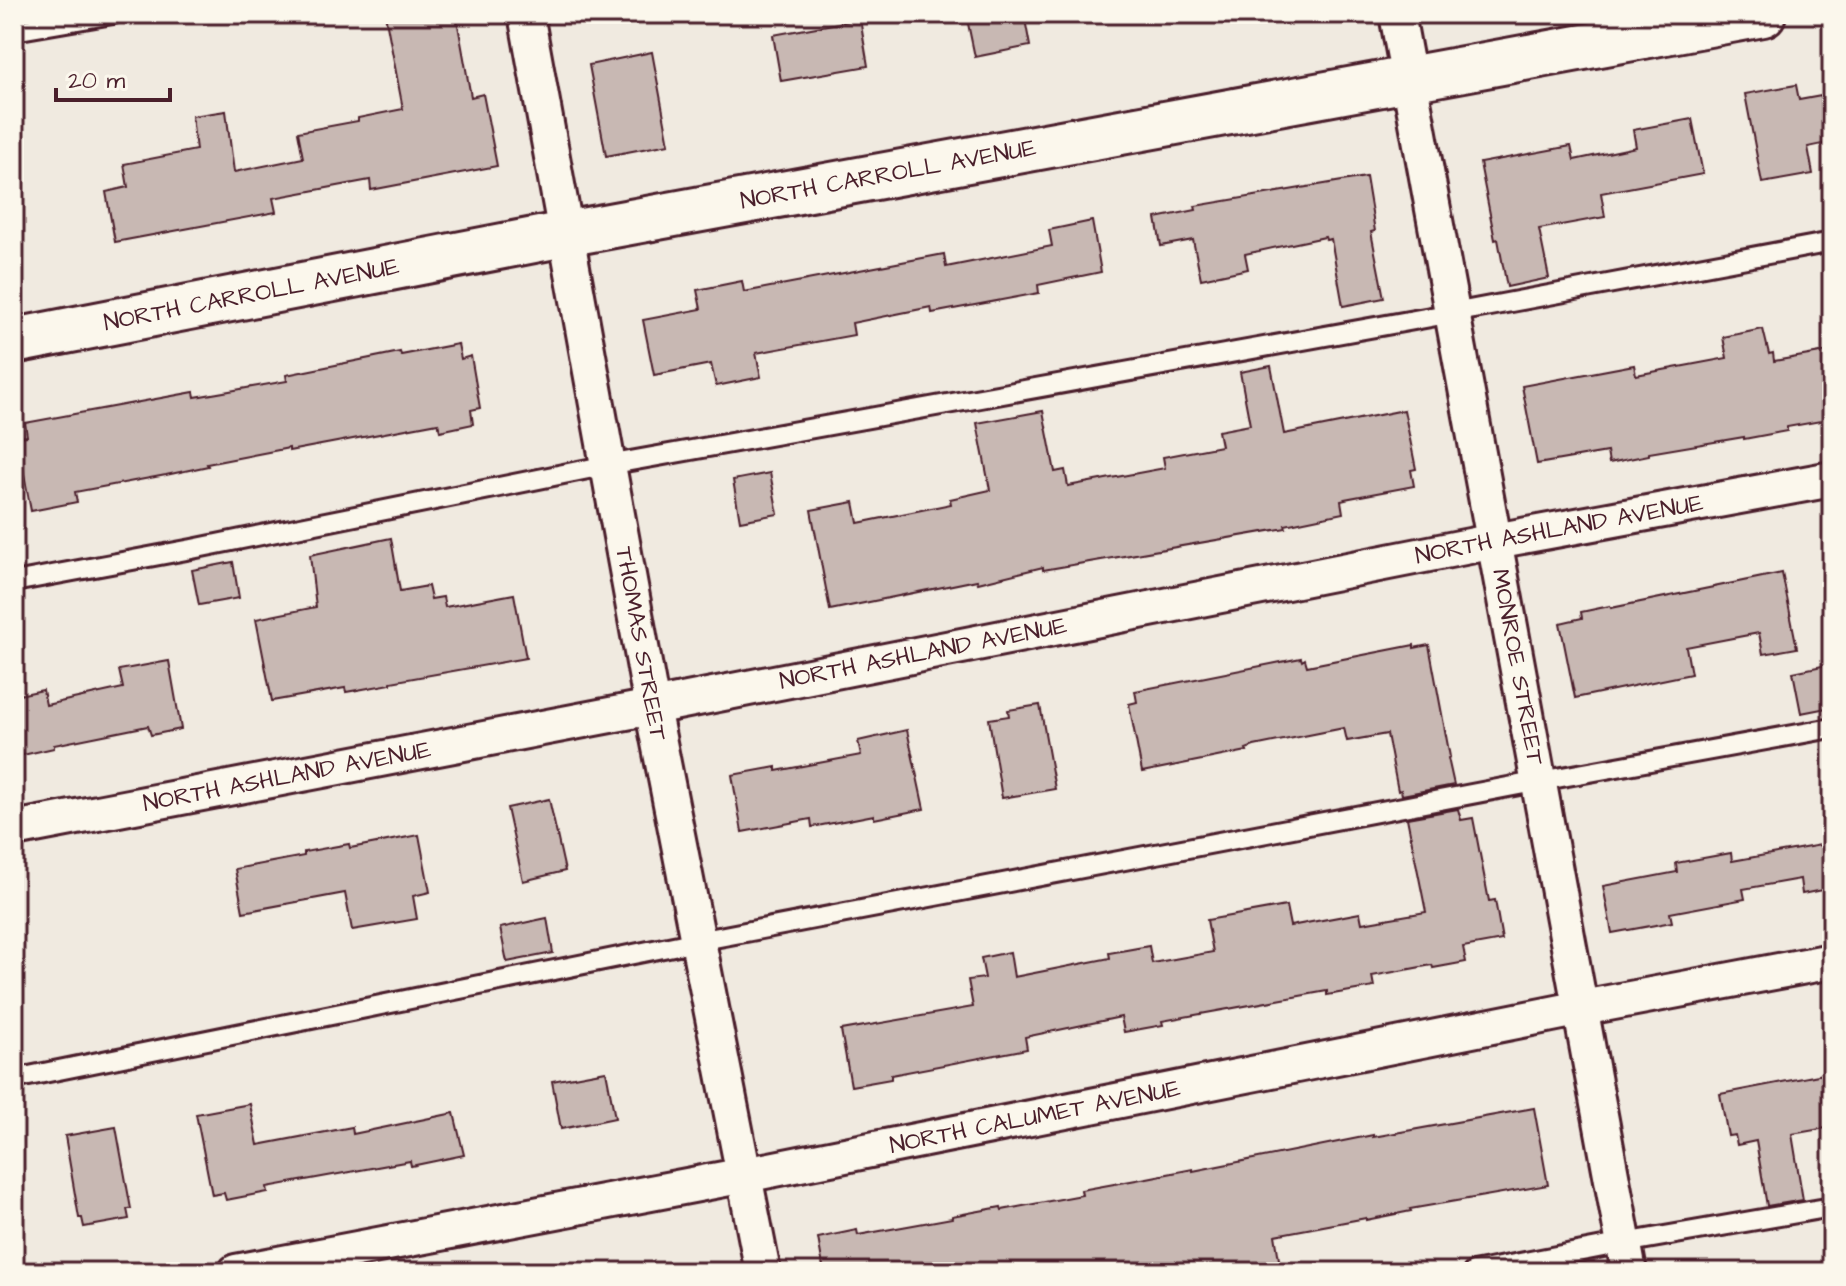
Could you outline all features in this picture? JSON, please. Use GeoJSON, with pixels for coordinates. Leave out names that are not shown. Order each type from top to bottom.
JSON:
{"type":"FeatureCollection","features":[{"type":"Feature","properties":{"kind":"street","name":"THOMAS STREET"},"geometry":{"type":"LineString","coordinates":[[526,14],[652,707],[763,1272]]}},
{"type":"Feature","properties":{"kind":"street","name":"MONROE STREET"},"geometry":{"type":"LineString","coordinates":[[1397,14],[1626,1257]]}},
{"type":"Feature","properties":{"kind":"street","name":"NORTH CARROLL AVENUE"},"geometry":{"type":"LineString","coordinates":[[14,341],[565,234],[1763,14]]}},
{"type":"Feature","properties":{"kind":"street","name":"NORTH ASHLAND AVENUE"},"geometry":{"type":"LineString","coordinates":[[14,829],[1495,541],[1832,479]]}},
{"type":"Feature","properties":{"kind":"street","name":"NORTH CALUMET AVENUE"},"geometry":{"type":"LineString","coordinates":[[236,1272],[1832,961]]}},
{"type":"Feature","properties":{"kind":"lane"},"geometry":{"type":"LineString","coordinates":[[14,31],[113,14]]}},
{"type":"Feature","properties":{"kind":"lane"},"geometry":{"type":"LineString","coordinates":[[14,582],[608,465],[1832,242]]}},
{"type":"Feature","properties":{"kind":"lane"},"geometry":{"type":"LineString","coordinates":[[14,1079],[698,941],[1832,728]]}},
{"type":"Feature","properties":{"kind":"lane"},"geometry":{"type":"LineString","coordinates":[[1473,1272],[1626,1257],[1832,1207]]}},
{"type":"Feature","properties":{"kind":"building"},"geometry":{"type":"Polygon","coordinates":[[[385,14],[456,14],[471,97],[483,94],[497,166],[371,190],[370,180],[273,198],[276,212],[115,242],[106,192],[128,187],[124,164],[196,150],[192,116],[226,111],[234,172],[303,158],[298,132],[403,109],[385,14]]]}},
{"type":"Feature","properties":{"kind":"building"},"geometry":{"type":"Polygon","coordinates":[[[966,14],[1024,14],[1030,46],[975,57],[966,14]]]}},
{"type":"Feature","properties":{"kind":"building"},"geometry":{"type":"Polygon","coordinates":[[[860,19],[868,66],[781,81],[773,35],[860,19]]]}},
{"type":"Feature","properties":{"kind":"building"},"geometry":{"type":"Polygon","coordinates":[[[652,52],[669,144],[606,156],[589,65],[652,52]]]}},
{"type":"Feature","properties":{"kind":"building"},"geometry":{"type":"Polygon","coordinates":[[[1796,85],[1799,100],[1832,94],[1832,142],[1808,147],[1813,174],[1762,183],[1745,94],[1796,85]]]}},
{"type":"Feature","properties":{"kind":"building"},"geometry":{"type":"Polygon","coordinates":[[[1692,119],[1703,174],[1601,193],[1605,217],[1539,229],[1549,278],[1507,287],[1480,163],[1571,146],[1574,160],[1636,147],[1633,130],[1692,119]]]}},
{"type":"Feature","properties":{"kind":"building"},"geometry":{"type":"Polygon","coordinates":[[[1366,177],[1375,231],[1371,232],[1384,298],[1343,306],[1331,239],[1326,240],[1325,237],[1245,254],[1248,269],[1201,279],[1193,240],[1161,246],[1156,218],[1196,210],[1195,206],[1366,177]]]}},
{"type":"Feature","properties":{"kind":"building"},"geometry":{"type":"Polygon","coordinates":[[[1092,221],[1101,272],[1038,285],[1039,293],[932,313],[931,307],[852,323],[854,335],[756,353],[761,377],[716,386],[711,364],[654,375],[643,320],[701,309],[697,290],[742,281],[744,292],[944,254],[946,267],[1052,246],[1049,230],[1092,221]]]}},
{"type":"Feature","properties":{"kind":"building"},"geometry":{"type":"Polygon","coordinates":[[[1763,329],[1769,354],[1773,353],[1774,361],[1832,351],[1832,419],[1787,427],[1787,431],[1649,453],[1609,463],[1607,452],[1537,464],[1522,386],[1634,365],[1636,375],[1727,358],[1723,337],[1763,329]]]}},
{"type":"Feature","properties":{"kind":"building"},"geometry":{"type":"Polygon","coordinates":[[[458,344],[461,359],[471,356],[480,408],[471,410],[473,424],[440,431],[438,423],[207,464],[75,492],[77,502],[31,511],[17,437],[27,436],[25,423],[194,392],[195,397],[287,381],[286,375],[400,352],[401,355],[458,344]]]}},
{"type":"Feature","properties":{"kind":"building"},"geometry":{"type":"Polygon","coordinates":[[[1271,366],[1284,434],[1404,410],[1416,469],[1411,470],[1414,486],[1345,499],[1341,501],[1343,513],[1285,525],[1286,528],[1043,570],[1043,567],[978,583],[977,580],[830,610],[811,510],[854,502],[858,523],[951,504],[950,499],[990,490],[977,423],[1043,411],[1055,472],[1065,470],[1068,486],[1165,468],[1163,457],[1221,446],[1218,431],[1250,425],[1240,372],[1271,366]]]}},
{"type":"Feature","properties":{"kind":"building"},"geometry":{"type":"Polygon","coordinates":[[[770,473],[778,514],[740,521],[733,480],[770,473]]]}},
{"type":"Feature","properties":{"kind":"building"},"geometry":{"type":"Polygon","coordinates":[[[391,538],[400,591],[428,586],[431,599],[443,597],[445,607],[514,594],[526,658],[346,692],[345,688],[272,701],[256,619],[316,607],[310,555],[391,538]]]}},
{"type":"Feature","properties":{"kind":"building"},"geometry":{"type":"Polygon","coordinates":[[[233,562],[239,598],[199,605],[192,570],[233,562]]]}},
{"type":"Feature","properties":{"kind":"building"},"geometry":{"type":"Polygon","coordinates":[[[1782,573],[1797,648],[1763,654],[1759,633],[1686,647],[1691,674],[1575,698],[1560,623],[1582,618],[1581,612],[1782,573]]]}},
{"type":"Feature","properties":{"kind":"building"},"geometry":{"type":"Polygon","coordinates":[[[1414,645],[1414,648],[1429,645],[1454,785],[1402,795],[1401,790],[1398,791],[1387,734],[1347,741],[1344,728],[1142,772],[1129,704],[1137,702],[1135,691],[1301,658],[1302,661],[1305,659],[1307,666],[1414,645]]]}},
{"type":"Feature","properties":{"kind":"building"},"geometry":{"type":"Polygon","coordinates":[[[169,661],[181,729],[151,735],[148,726],[54,745],[54,748],[14,757],[14,696],[43,690],[46,705],[123,688],[119,670],[169,661]]]}},
{"type":"Feature","properties":{"kind":"building"},"geometry":{"type":"Polygon","coordinates":[[[1832,664],[1832,707],[1801,713],[1793,672],[1832,664]]]}},
{"type":"Feature","properties":{"kind":"building"},"geometry":{"type":"Polygon","coordinates":[[[1040,705],[1055,789],[1002,798],[989,719],[1009,716],[1008,710],[1040,705]]]}},
{"type":"Feature","properties":{"kind":"building"},"geometry":{"type":"Polygon","coordinates":[[[907,730],[924,809],[812,827],[811,819],[742,832],[732,775],[776,767],[776,771],[861,755],[858,741],[907,730]]]}},
{"type":"Feature","properties":{"kind":"building"},"geometry":{"type":"Polygon","coordinates":[[[549,799],[565,871],[523,881],[507,808],[549,799]]]}},
{"type":"Feature","properties":{"kind":"building"},"geometry":{"type":"Polygon","coordinates":[[[1458,809],[1461,820],[1473,818],[1489,901],[1495,900],[1502,940],[1463,947],[1466,962],[1372,976],[1374,987],[1327,995],[1327,991],[1162,1021],[1163,1025],[1124,1032],[1121,1017],[1025,1037],[1027,1049],[891,1075],[891,1079],[851,1086],[841,1030],[973,1007],[968,980],[985,978],[981,958],[1010,952],[1014,977],[1110,958],[1109,953],[1149,946],[1152,963],[1213,952],[1207,920],[1286,906],[1290,926],[1360,913],[1362,923],[1426,912],[1407,818],[1458,809]]]}},
{"type":"Feature","properties":{"kind":"building"},"geometry":{"type":"Polygon","coordinates":[[[419,835],[430,892],[413,896],[417,919],[352,930],[345,893],[243,912],[235,869],[304,856],[304,852],[349,844],[350,848],[419,835]]]}},
{"type":"Feature","properties":{"kind":"building"},"geometry":{"type":"Polygon","coordinates":[[[1832,843],[1832,888],[1802,894],[1800,879],[1743,889],[1745,899],[1670,913],[1672,922],[1612,933],[1603,886],[1677,872],[1676,863],[1731,853],[1732,861],[1832,843]]]}},
{"type":"Feature","properties":{"kind":"building"},"geometry":{"type":"Polygon","coordinates":[[[547,918],[553,953],[507,962],[500,928],[547,918]]]}},
{"type":"Feature","properties":{"kind":"building"},"geometry":{"type":"Polygon","coordinates":[[[606,1071],[615,1118],[561,1129],[552,1081],[606,1071]]]}},
{"type":"Feature","properties":{"kind":"building"},"geometry":{"type":"Polygon","coordinates":[[[1829,1073],[1832,1127],[1792,1134],[1803,1200],[1767,1206],[1756,1141],[1737,1145],[1735,1135],[1728,1136],[1720,1094],[1829,1073]]]}},
{"type":"Feature","properties":{"kind":"building"},"geometry":{"type":"Polygon","coordinates":[[[250,1104],[258,1145],[352,1127],[353,1134],[454,1113],[464,1155],[411,1166],[410,1161],[267,1187],[268,1192],[226,1200],[224,1193],[212,1195],[196,1114],[250,1104]]]}},
{"type":"Feature","properties":{"kind":"building"},"geometry":{"type":"Polygon","coordinates":[[[1534,1108],[1548,1185],[1275,1235],[1281,1272],[824,1272],[818,1238],[857,1230],[858,1235],[1001,1207],[1002,1210],[1082,1195],[1081,1190],[1534,1108]]]}},
{"type":"Feature","properties":{"kind":"building"},"geometry":{"type":"Polygon","coordinates":[[[116,1127],[131,1209],[127,1209],[129,1219],[84,1227],[82,1218],[79,1218],[65,1136],[116,1127]]]}}]}
